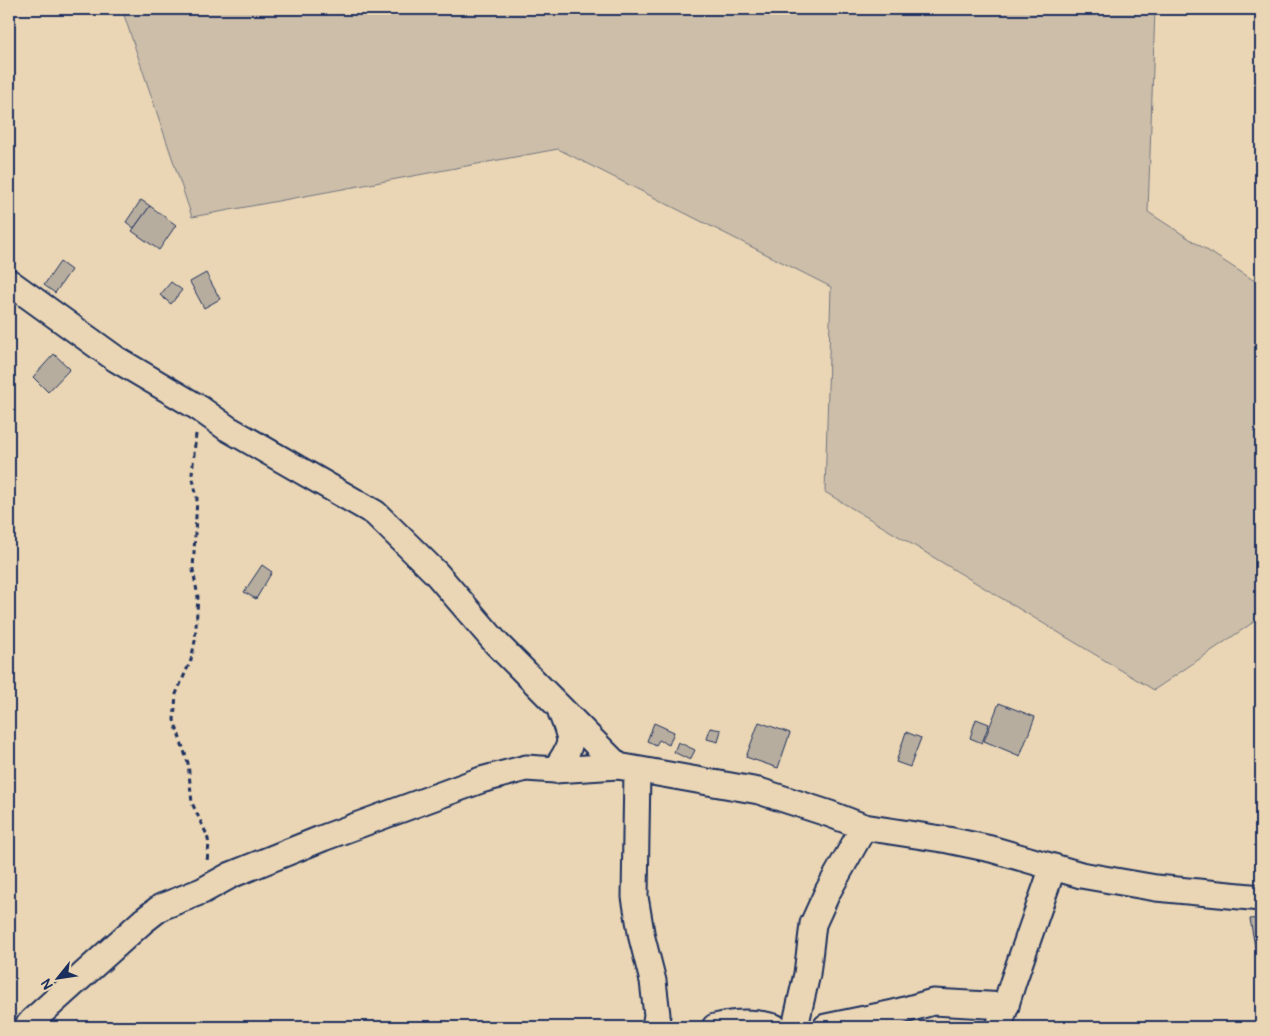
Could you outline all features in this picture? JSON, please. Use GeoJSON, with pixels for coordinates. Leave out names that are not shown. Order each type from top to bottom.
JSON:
{"type":"FeatureCollection","features":[{"type":"Feature","properties":{"kind":"street"},"geometry":{"type":"LineString","coordinates":[[9,282],[116,360],[199,408],[227,428],[375,513],[436,573],[497,644],[559,708],[627,768],[635,896],[642,938],[653,981],[657,1015],[656,1027]]}},
{"type":"Feature","properties":{"kind":"street"},"geometry":{"type":"LineString","coordinates":[[555,770],[569,751],[571,737],[559,708]]}},
{"type":"Feature","properties":{"kind":"street"},"geometry":{"type":"LineString","coordinates":[[27,1027],[32,1020],[70,985],[142,921],[161,907],[202,891],[231,875],[323,838],[439,794],[526,768],[555,770],[627,768],[759,791],[864,827],[991,849],[1081,875],[1156,888],[1261,898]]}},
{"type":"Feature","properties":{"kind":"street"},"geometry":{"type":"LineString","coordinates":[[795,1027],[807,974],[813,924],[828,891],[864,827]]}},
{"type":"Feature","properties":{"kind":"street"},"geometry":{"type":"LineString","coordinates":[[826,1027],[894,1013],[933,1002],[1003,1017],[1053,867]]}},
{"type":"Feature","properties":{"kind":"street"},"geometry":{"type":"LineString","coordinates":[[656,1027],[663,1022],[671,1027]]}},
{"type":"Feature","properties":{"kind":"street"},"geometry":{"type":"LineString","coordinates":[[715,1027],[732,1023],[760,1023],[774,1027]]}},
{"type":"Feature","properties":{"kind":"path"},"geometry":{"type":"LineString","coordinates":[[199,408],[192,474],[197,498],[193,570],[198,597],[195,641],[191,660],[176,694],[174,720],[188,763],[192,803],[207,835],[209,844],[202,891]]}},
{"type":"Feature","properties":{"kind":"shaded area"},"geometry":{"type":"Polygon","coordinates":[[[122,9],[1155,9],[1148,212],[1261,285],[1261,617],[1154,690],[825,492],[831,287],[558,149],[192,217],[122,9]]]}},
{"type":"Feature","properties":{"kind":"building"},"geometry":{"type":"Polygon","coordinates":[[[141,200],[150,206],[134,228],[126,222],[141,200]]]}},
{"type":"Feature","properties":{"kind":"building"},"geometry":{"type":"Polygon","coordinates":[[[150,206],[176,225],[159,250],[132,231],[150,206]]]}},
{"type":"Feature","properties":{"kind":"building"},"geometry":{"type":"Polygon","coordinates":[[[60,262],[71,270],[55,293],[44,285],[60,262]]]}},
{"type":"Feature","properties":{"kind":"building"},"geometry":{"type":"Polygon","coordinates":[[[206,273],[220,299],[204,308],[190,282],[206,273]]]}},
{"type":"Feature","properties":{"kind":"building"},"geometry":{"type":"Polygon","coordinates":[[[171,282],[182,290],[171,304],[160,295],[171,282]]]}},
{"type":"Feature","properties":{"kind":"building"},"geometry":{"type":"Polygon","coordinates":[[[54,354],[70,369],[48,392],[33,377],[54,354]]]}},
{"type":"Feature","properties":{"kind":"building"},"geometry":{"type":"Polygon","coordinates":[[[262,565],[272,572],[256,599],[244,592],[262,565]]]}},
{"type":"Feature","properties":{"kind":"building"},"geometry":{"type":"Polygon","coordinates":[[[999,703],[1035,717],[1020,756],[984,741],[999,703]]]}},
{"type":"Feature","properties":{"kind":"building"},"geometry":{"type":"Polygon","coordinates":[[[976,719],[989,724],[982,743],[970,738],[976,719]]]}},
{"type":"Feature","properties":{"kind":"building"},"geometry":{"type":"Polygon","coordinates":[[[759,722],[790,733],[778,768],[746,757],[759,722]]]}},
{"type":"Feature","properties":{"kind":"building"},"geometry":{"type":"Polygon","coordinates":[[[654,723],[674,732],[669,745],[659,740],[656,745],[647,741],[654,723]]]}},
{"type":"Feature","properties":{"kind":"building"},"geometry":{"type":"Polygon","coordinates":[[[710,728],[721,730],[718,742],[707,739],[710,728]]]}},
{"type":"Feature","properties":{"kind":"building"},"geometry":{"type":"Polygon","coordinates":[[[906,732],[921,738],[910,767],[896,762],[906,732]]]}},
{"type":"Feature","properties":{"kind":"building"},"geometry":{"type":"Polygon","coordinates":[[[678,742],[695,750],[690,760],[674,752],[678,742]]]}},
{"type":"Feature","properties":{"kind":"building"},"geometry":{"type":"Polygon","coordinates":[[[1261,918],[1261,962],[1258,963],[1250,919],[1261,918]]]}}]}
